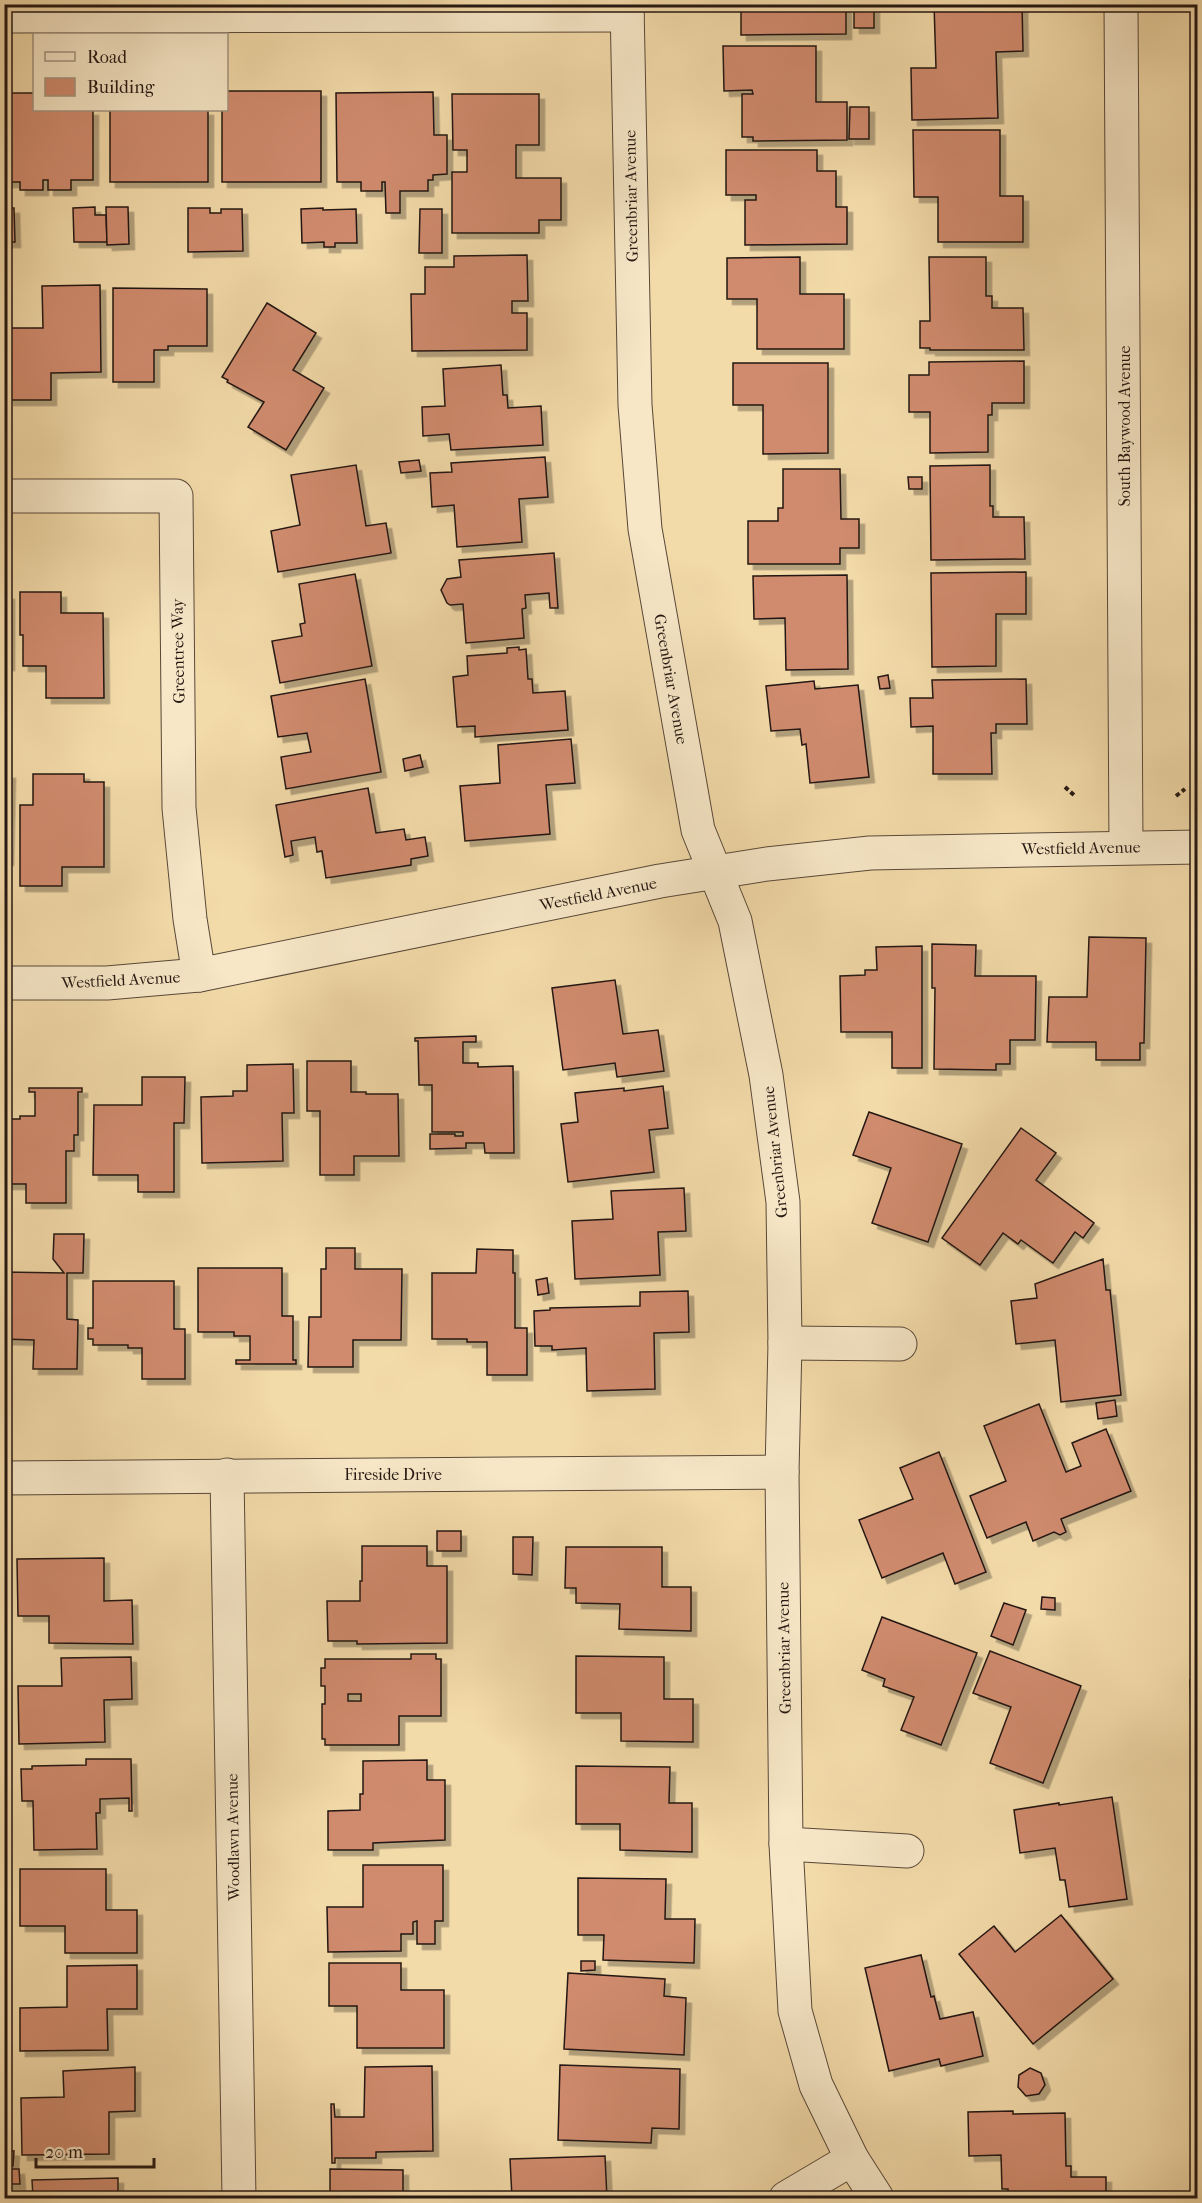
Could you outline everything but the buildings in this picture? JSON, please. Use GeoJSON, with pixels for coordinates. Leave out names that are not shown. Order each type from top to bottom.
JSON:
{"type":"FeatureCollection","features":[{"type":"Feature","properties":{"kind":"street","name":"South Baywood Avenue"},"geometry":{"type":"LineString","coordinates":[[1121,4],[1126,847]]}},
{"type":"Feature","properties":{"kind":"street"},"geometry":{"type":"LineString","coordinates":[[4,16],[627,10]]}},
{"type":"Feature","properties":{"kind":"street","name":"Greenbriar Avenue"},"geometry":{"type":"LineString","coordinates":[[627,10],[635,405],[645,529],[698,830],[735,921],[766,1075],[783,1202],[782,1472],[786,1844],[795,2011],[816,2085],[852,2159],[877,2199]]}},
{"type":"Feature","properties":{"kind":"street","name":"Greentree Way"},"geometry":{"type":"LineString","coordinates":[[4,496],[176,496],[179,808],[190,919],[199,975]]}},
{"type":"Feature","properties":{"kind":"street","name":"Westfield Avenue"},"geometry":{"type":"LineString","coordinates":[[4,983],[106,983],[199,975],[650,883],[714,872],[870,853],[1197,847]]}},
{"type":"Feature","properties":{"kind":"street"},"geometry":{"type":"LineString","coordinates":[[784,1343],[900,1344]]}},
{"type":"Feature","properties":{"kind":"street","name":"Fireside Drive"},"geometry":{"type":"LineString","coordinates":[[4,1478],[782,1472]]}},
{"type":"Feature","properties":{"kind":"street","name":"Woodlawn Avenue"},"geometry":{"type":"LineString","coordinates":[[227,1475],[239,2199]]}},
{"type":"Feature","properties":{"kind":"street"},"geometry":{"type":"LineString","coordinates":[[786,1844],[907,1851]]}},
{"type":"Feature","properties":{"kind":"street"},"geometry":{"type":"LineString","coordinates":[[786,2199],[852,2159]]}},
{"type":"Feature","properties":{"kind":"path"},"geometry":{"type":"LineString","coordinates":[[1065,787],[1076,797]]}},
{"type":"Feature","properties":{"kind":"path"},"geometry":{"type":"LineString","coordinates":[[1176,796],[1185,789]]}}]}
